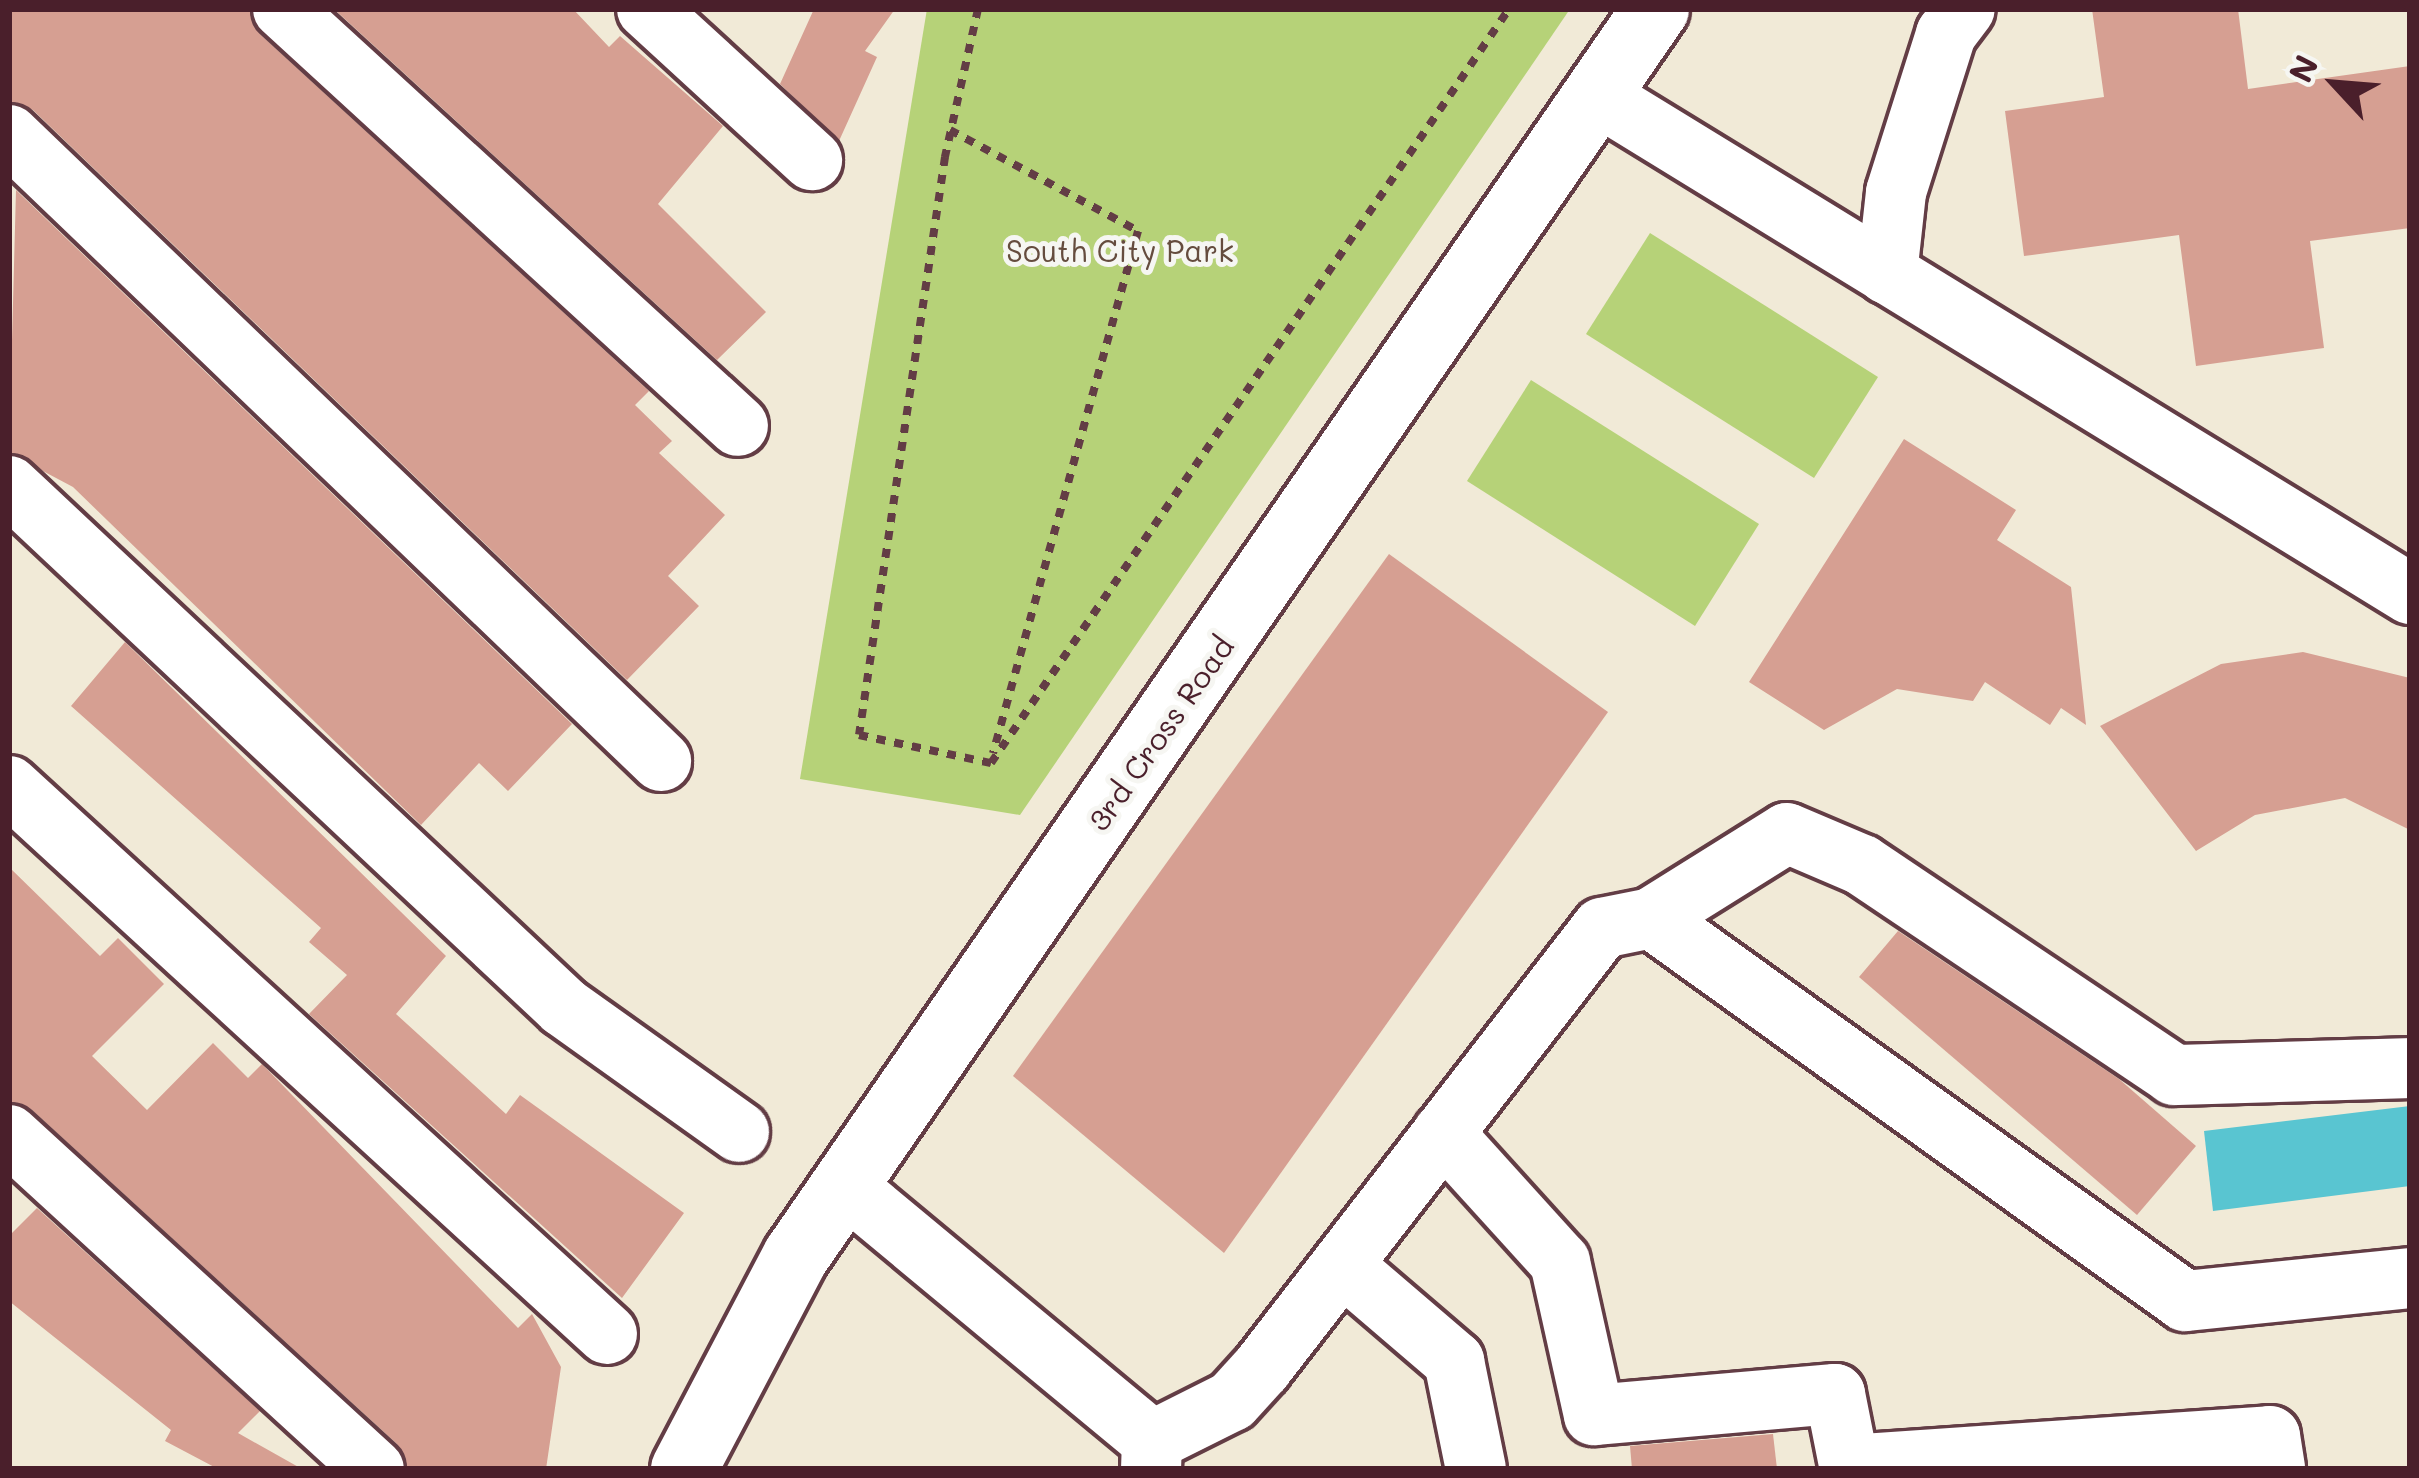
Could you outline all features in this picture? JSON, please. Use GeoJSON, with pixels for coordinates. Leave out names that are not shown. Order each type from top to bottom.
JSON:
{"type":"FeatureCollection","features":[{"type":"Feature","properties":{"kind":"street"},"geometry":{"type":"LineString","coordinates":[[283,9],[738,426]]}},
{"type":"Feature","properties":{"kind":"street"},"geometry":{"type":"LineString","coordinates":[[647,9],[812,160]]}},
{"type":"Feature","properties":{"kind":"street","name":"3rd Cross Road"},"geometry":{"type":"LineString","coordinates":[[684,1469],[844,1185],[1604,99],[1656,9]]}},
{"type":"Feature","properties":{"kind":"street"},"geometry":{"type":"LineString","coordinates":[[1887,274],[1896,192],[1946,34],[1965,9]]}},
{"type":"Feature","properties":{"kind":"street"},"geometry":{"type":"LineString","coordinates":[[1604,99],[2410,594]]}},
{"type":"Feature","properties":{"kind":"street"},"geometry":{"type":"LineString","coordinates":[[9,135],[661,761]]}},
{"type":"Feature","properties":{"kind":"street"},"geometry":{"type":"LineString","coordinates":[[9,485],[564,1006],[739,1132]]}},
{"type":"Feature","properties":{"kind":"street"},"geometry":{"type":"LineString","coordinates":[[9,786],[607,1334]]}},
{"type":"Feature","properties":{"kind":"street"},"geometry":{"type":"LineString","coordinates":[[844,1185],[1152,1455],[1232,1401],[1602,928],[1651,918],[1787,833],[1862,865],[2174,1076],[2410,1068]]}},
{"type":"Feature","properties":{"kind":"street"},"geometry":{"type":"LineString","coordinates":[[1651,918],[2185,1301],[2410,1278]]}},
{"type":"Feature","properties":{"kind":"street"},"geometry":{"type":"LineString","coordinates":[[1443,1133],[1560,1262],[1594,1415],[1835,1394],[1849,1465],[2270,1436],[2276,1469]]}},
{"type":"Feature","properties":{"kind":"street"},"geometry":{"type":"LineString","coordinates":[[9,1135],[374,1469]]}},
{"type":"Feature","properties":{"kind":"street"},"geometry":{"type":"LineString","coordinates":[[1342,1265],[1454,1361],[1476,1469]]}},
{"type":"Feature","properties":{"kind":"path"},"geometry":{"type":"LineString","coordinates":[[977,9],[950,130],[859,735],[991,763]]}},
{"type":"Feature","properties":{"kind":"path"},"geometry":{"type":"LineString","coordinates":[[991,763],[1509,9]]}},
{"type":"Feature","properties":{"kind":"path"},"geometry":{"type":"LineString","coordinates":[[950,130],[1138,232],[991,763]]}},
{"type":"Feature","properties":{"kind":"green space","name":"South City Park"},"geometry":{"type":"Polygon","coordinates":[[[927,9],[1570,9],[1020,815],[800,779],[927,9]]]}},
{"type":"Feature","properties":{"kind":"green space"},"geometry":{"type":"Polygon","coordinates":[[[1650,233],[1878,377],[1814,478],[1586,334],[1650,233]]]}},
{"type":"Feature","properties":{"kind":"green space"},"geometry":{"type":"Polygon","coordinates":[[[1531,380],[1759,524],[1695,626],[1467,481],[1531,380]]]}},
{"type":"Feature","properties":{"kind":"water"},"geometry":{"type":"Polygon","coordinates":[[[2410,1106],[2410,1186],[2213,1211],[2204,1131],[2410,1106]]]}},
{"type":"Feature","properties":{"kind":"building"},"geometry":{"type":"Polygon","coordinates":[[[9,9],[249,9],[260,34],[649,391],[635,405],[672,441],[659,453],[725,515],[668,576],[699,606],[627,680],[33,110],[9,102],[9,9]]]}},
{"type":"Feature","properties":{"kind":"building"},"geometry":{"type":"Polygon","coordinates":[[[334,9],[573,9],[609,47],[620,36],[723,126],[658,204],[766,312],[717,360],[334,9]]]}},
{"type":"Feature","properties":{"kind":"building"},"geometry":{"type":"Polygon","coordinates":[[[814,9],[895,9],[865,51],[877,57],[839,141],[780,84],[814,9]]]}},
{"type":"Feature","properties":{"kind":"building"},"geometry":{"type":"Polygon","coordinates":[[[2092,9],[2238,9],[2248,89],[2410,66],[2410,228],[2310,241],[2324,348],[2196,366],[2179,235],[2024,256],[2005,111],[2104,97],[2092,9]]]}},
{"type":"Feature","properties":{"kind":"building"},"geometry":{"type":"Polygon","coordinates":[[[16,190],[572,724],[508,791],[479,763],[421,825],[73,487],[9,453],[16,190]]]}},
{"type":"Feature","properties":{"kind":"building"},"geometry":{"type":"Polygon","coordinates":[[[1904,439],[2016,510],[1997,540],[2071,587],[2086,725],[2061,708],[2050,725],[1985,682],[1973,701],[1897,689],[1824,730],[1749,682],[1904,439]]]}},
{"type":"Feature","properties":{"kind":"building"},"geometry":{"type":"Polygon","coordinates":[[[1389,554],[1608,712],[1224,1253],[1013,1076],[1389,554]]]}},
{"type":"Feature","properties":{"kind":"building"},"geometry":{"type":"Polygon","coordinates":[[[125,642],[446,956],[396,1014],[506,1114],[520,1095],[684,1213],[622,1298],[309,1014],[347,975],[309,942],[321,928],[71,706],[125,642]]]}},
{"type":"Feature","properties":{"kind":"building"},"geometry":{"type":"Polygon","coordinates":[[[2303,652],[2410,678],[2410,830],[2345,798],[2255,815],[2196,851],[2100,726],[2221,664],[2303,652]]]}},
{"type":"Feature","properties":{"kind":"building"},"geometry":{"type":"Polygon","coordinates":[[[9,867],[100,956],[118,938],[164,984],[92,1056],[147,1110],[213,1043],[248,1078],[262,1064],[518,1328],[532,1314],[561,1367],[546,1469],[408,1469],[397,1444],[32,1110],[9,1101],[9,867]]]}},
{"type":"Feature","properties":{"kind":"building"},"geometry":{"type":"Polygon","coordinates":[[[1898,931],[2119,1079],[2196,1146],[2137,1215],[1859,977],[1898,931]]]}},
{"type":"Feature","properties":{"kind":"building"},"geometry":{"type":"Polygon","coordinates":[[[37,1208],[260,1411],[238,1433],[302,1469],[218,1469],[165,1441],[171,1430],[9,1301],[9,1236],[37,1208]]]}},
{"type":"Feature","properties":{"kind":"building"},"geometry":{"type":"Polygon","coordinates":[[[1773,1434],[1777,1469],[1632,1469],[1630,1446],[1773,1434]]]}}]}
